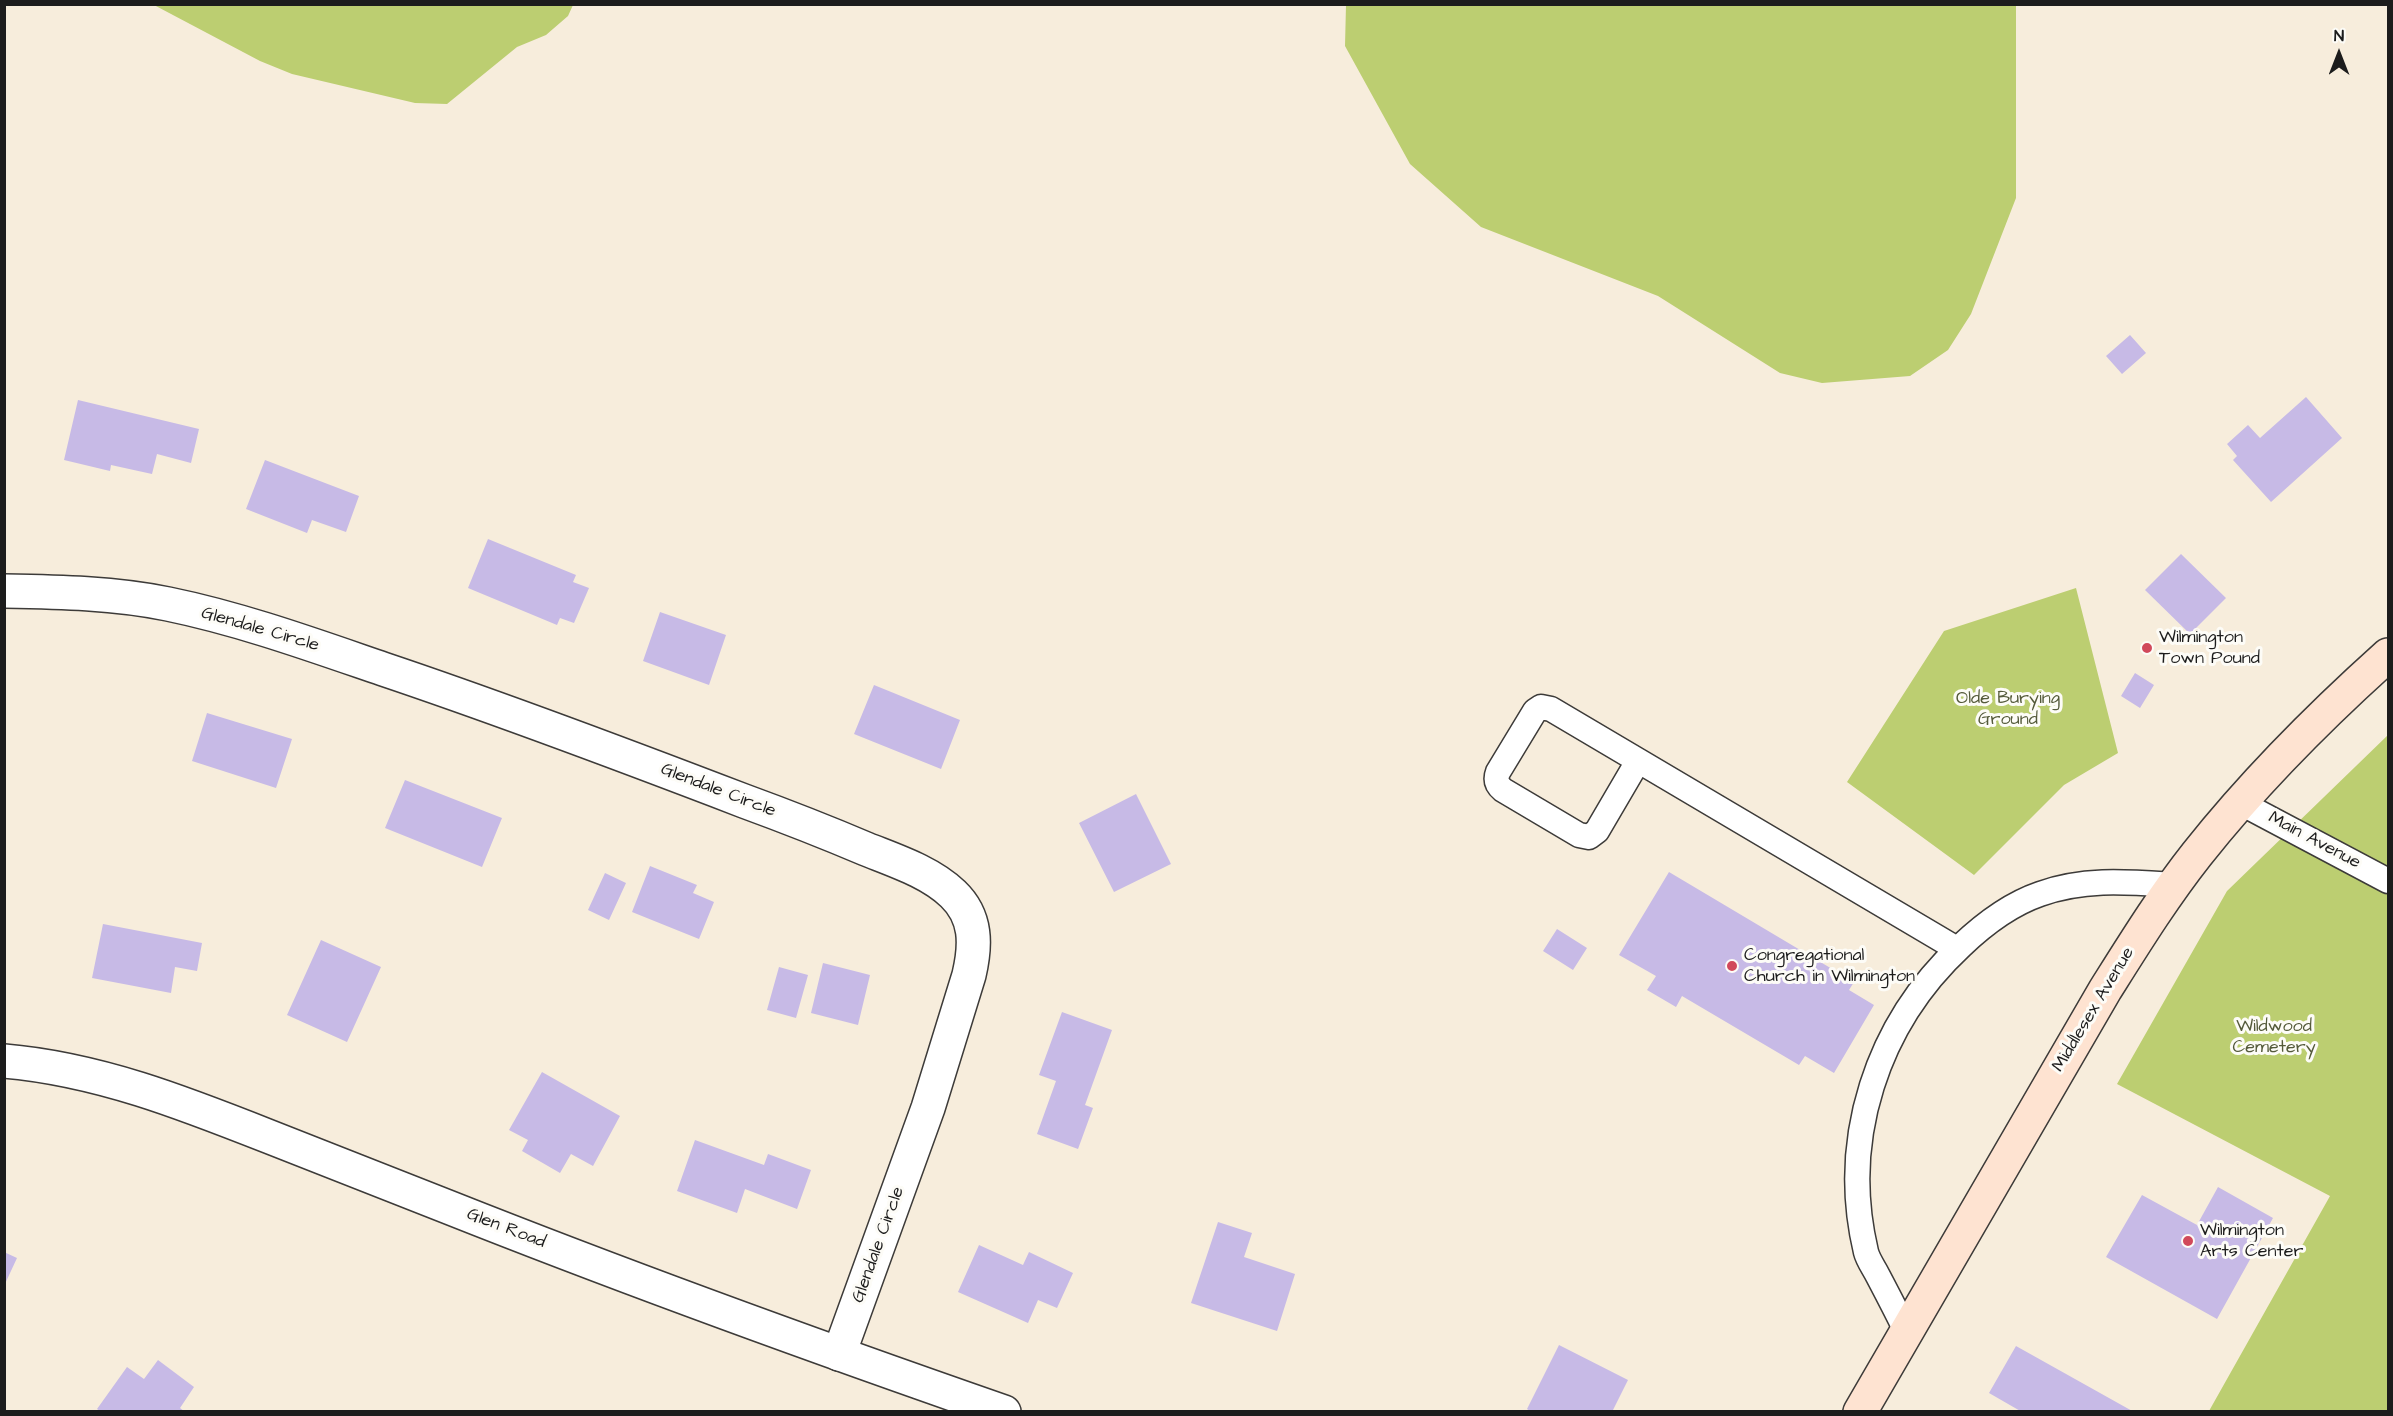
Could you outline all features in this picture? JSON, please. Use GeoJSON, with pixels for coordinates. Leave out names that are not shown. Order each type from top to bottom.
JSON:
{"type":"FeatureCollection","features":[{"type":"Feature","properties":{"kind":"main road","name":"Middlesex Avenue"},"geometry":{"type":"LineString","coordinates":[[1860,1412],[2105,990],[2147,923],[2239,802],[2317,721],[2388,655]]}},
{"type":"Feature","properties":{"kind":"street","name":"Glendale Circle"},"geometry":{"type":"LineString","coordinates":[[4,591],[119,596],[168,604],[291,637],[456,693],[793,819],[906,865],[928,876],[952,894],[966,910],[973,927],[973,958],[969,975],[928,1108],[839,1354]]}},
{"type":"Feature","properties":{"kind":"street","name":"Glen Road"},"geometry":{"type":"LineString","coordinates":[[4,1061],[60,1067],[198,1108],[524,1237],[839,1354],[1004,1412]]}},
{"type":"Feature","properties":{"kind":"lane"},"geometry":{"type":"LineString","coordinates":[[1638,761],[1597,831],[1589,837],[1579,835],[1503,790],[1498,786],[1496,779],[1533,714],[1541,707],[1551,709],[1957,949]]}},
{"type":"Feature","properties":{"kind":"lane","name":"Main Avenue"},"geometry":{"type":"LineString","coordinates":[[2239,802],[2388,881]]}},
{"type":"Feature","properties":{"kind":"lane"},"geometry":{"type":"LineString","coordinates":[[1907,1333],[1867,1254],[1856,1170],[1870,1089],[1889,1043],[1924,986],[1957,949],[1996,917],[2038,894],[2070,886],[2104,881],[2175,885]]}},
{"type":"Feature","properties":{"kind":"green space"},"geometry":{"type":"Polygon","coordinates":[[[154,5],[573,5],[568,16],[546,35],[517,47],[447,104],[415,103],[292,74],[260,61],[154,5]]]}},
{"type":"Feature","properties":{"kind":"green space"},"geometry":{"type":"Polygon","coordinates":[[[1346,5],[2016,5],[2016,198],[1971,314],[1948,350],[1910,376],[1822,383],[1780,373],[1658,296],[1481,227],[1410,164],[1345,46],[1346,5]]]}},
{"type":"Feature","properties":{"kind":"green space","name":"Olde Burying Ground"},"geometry":{"type":"Polygon","coordinates":[[[2076,588],[2118,753],[2064,785],[1974,875],[1847,782],[1944,631],[2076,588]]]}},
{"type":"Feature","properties":{"kind":"green space","name":"Wildwood Cemetery"},"geometry":{"type":"Polygon","coordinates":[[[2388,735],[2388,1411],[2209,1411],[2330,1196],[2117,1084],[2227,891],[2388,735]]]}},
{"type":"Feature","properties":{"kind":"building"},"geometry":{"type":"Polygon","coordinates":[[[2130,335],[2146,353],[2122,374],[2106,356],[2130,335]]]}},
{"type":"Feature","properties":{"kind":"building"},"geometry":{"type":"Polygon","coordinates":[[[2306,397],[2342,438],[2271,502],[2233,460],[2237,456],[2227,444],[2248,425],[2260,438],[2306,397]]]}},
{"type":"Feature","properties":{"kind":"building"},"geometry":{"type":"Polygon","coordinates":[[[78,400],[199,429],[191,463],[157,454],[152,474],[111,465],[110,471],[64,460],[78,400]]]}},
{"type":"Feature","properties":{"kind":"building"},"geometry":{"type":"Polygon","coordinates":[[[265,460],[359,496],[346,532],[312,520],[307,533],[246,509],[265,460]]]}},
{"type":"Feature","properties":{"kind":"building"},"geometry":{"type":"Polygon","coordinates":[[[488,539],[576,575],[573,582],[589,588],[574,623],[560,618],[557,625],[468,588],[488,539]]]}},
{"type":"Feature","properties":{"kind":"building"},"geometry":{"type":"Polygon","coordinates":[[[2181,554],[2226,598],[2190,634],[2145,590],[2181,554]]]}},
{"type":"Feature","properties":{"kind":"building"},"geometry":{"type":"Polygon","coordinates":[[[660,612],[726,635],[709,685],[643,661],[660,612]]]}},
{"type":"Feature","properties":{"kind":"building"},"geometry":{"type":"Polygon","coordinates":[[[2135,673],[2154,685],[2140,708],[2121,696],[2135,673]]]}},
{"type":"Feature","properties":{"kind":"building"},"geometry":{"type":"Polygon","coordinates":[[[874,685],[960,720],[941,769],[854,734],[874,685]]]}},
{"type":"Feature","properties":{"kind":"building"},"geometry":{"type":"Polygon","coordinates":[[[207,713],[292,739],[276,788],[192,761],[207,713]]]}},
{"type":"Feature","properties":{"kind":"building"},"geometry":{"type":"Polygon","coordinates":[[[405,780],[502,818],[482,867],[385,828],[405,780]]]}},
{"type":"Feature","properties":{"kind":"building"},"geometry":{"type":"Polygon","coordinates":[[[1136,794],[1171,864],[1114,892],[1079,823],[1136,794]]]}},
{"type":"Feature","properties":{"kind":"building"},"geometry":{"type":"Polygon","coordinates":[[[650,866],[697,885],[693,893],[714,902],[699,939],[632,912],[650,866]]]}},
{"type":"Feature","properties":{"kind":"building","name":"Congregational Church in Wilmington"},"geometry":{"type":"Polygon","coordinates":[[[1669,872],[1854,982],[1849,990],[1874,1005],[1834,1073],[1805,1056],[1799,1065],[1682,996],[1676,1007],[1647,990],[1656,976],[1619,955],[1669,872]]]}},
{"type":"Feature","properties":{"kind":"building"},"geometry":{"type":"Polygon","coordinates":[[[605,873],[626,883],[609,920],[588,910],[605,873]]]}},
{"type":"Feature","properties":{"kind":"building"},"geometry":{"type":"Polygon","coordinates":[[[103,924],[202,943],[197,971],[175,967],[171,993],[92,978],[103,924]]]}},
{"type":"Feature","properties":{"kind":"building"},"geometry":{"type":"Polygon","coordinates":[[[1557,929],[1587,948],[1573,970],[1543,951],[1557,929]]]}},
{"type":"Feature","properties":{"kind":"building"},"geometry":{"type":"Polygon","coordinates":[[[321,940],[381,967],[347,1042],[287,1015],[321,940]]]}},
{"type":"Feature","properties":{"kind":"building"},"geometry":{"type":"Polygon","coordinates":[[[823,963],[870,975],[858,1025],[811,1013],[823,963]]]}},
{"type":"Feature","properties":{"kind":"building"},"geometry":{"type":"Polygon","coordinates":[[[779,967],[808,975],[796,1018],[767,1010],[779,967]]]}},
{"type":"Feature","properties":{"kind":"building"},"geometry":{"type":"Polygon","coordinates":[[[1062,1012],[1112,1030],[1085,1105],[1093,1108],[1078,1149],[1037,1134],[1056,1081],[1039,1075],[1062,1012]]]}},
{"type":"Feature","properties":{"kind":"building"},"geometry":{"type":"Polygon","coordinates":[[[542,1072],[620,1116],[593,1166],[571,1154],[560,1173],[522,1151],[528,1140],[509,1130],[542,1072]]]}},
{"type":"Feature","properties":{"kind":"building"},"geometry":{"type":"Polygon","coordinates":[[[695,1140],[764,1165],[768,1154],[811,1170],[797,1209],[745,1189],[737,1213],[677,1191],[695,1140]]]}},
{"type":"Feature","properties":{"kind":"building","name":"Wilmington Arts Center"},"geometry":{"type":"Polygon","coordinates":[[[2218,1187],[2273,1218],[2217,1319],[2106,1257],[2142,1195],[2197,1225],[2218,1187]]]}},
{"type":"Feature","properties":{"kind":"building"},"geometry":{"type":"Polygon","coordinates":[[[1218,1222],[1252,1233],[1244,1257],[1295,1274],[1277,1331],[1191,1303],[1218,1222]]]}},
{"type":"Feature","properties":{"kind":"building"},"geometry":{"type":"Polygon","coordinates":[[[979,1245],[1023,1265],[1029,1252],[1073,1273],[1057,1308],[1038,1300],[1028,1323],[958,1292],[979,1245]]]}},
{"type":"Feature","properties":{"kind":"building"},"geometry":{"type":"Polygon","coordinates":[[[4,1252],[17,1258],[4,1286],[4,1252]]]}},
{"type":"Feature","properties":{"kind":"building"},"geometry":{"type":"Polygon","coordinates":[[[1559,1345],[1628,1380],[1612,1412],[1531,1412],[1527,1409],[1559,1345]]]}},
{"type":"Feature","properties":{"kind":"building"},"geometry":{"type":"Polygon","coordinates":[[[2016,1346],[2134,1412],[2022,1412],[1989,1393],[2016,1346]]]}},
{"type":"Feature","properties":{"kind":"building"},"geometry":{"type":"Polygon","coordinates":[[[158,1360],[194,1387],[180,1408],[185,1412],[101,1412],[97,1409],[127,1367],[144,1379],[158,1360]]]}},
{"type":"Feature","properties":{"kind":"place","name":"Wilmington Town Pound"},"geometry":{"type":"Point","coordinates":[2147,648]}},
{"type":"Feature","properties":{"kind":"place","name":"Congregational Church in Wilmington"},"geometry":{"type":"Point","coordinates":[1732,966]}},
{"type":"Feature","properties":{"kind":"place","name":"Wilmington Arts Center"},"geometry":{"type":"Point","coordinates":[2188,1241]}}]}
